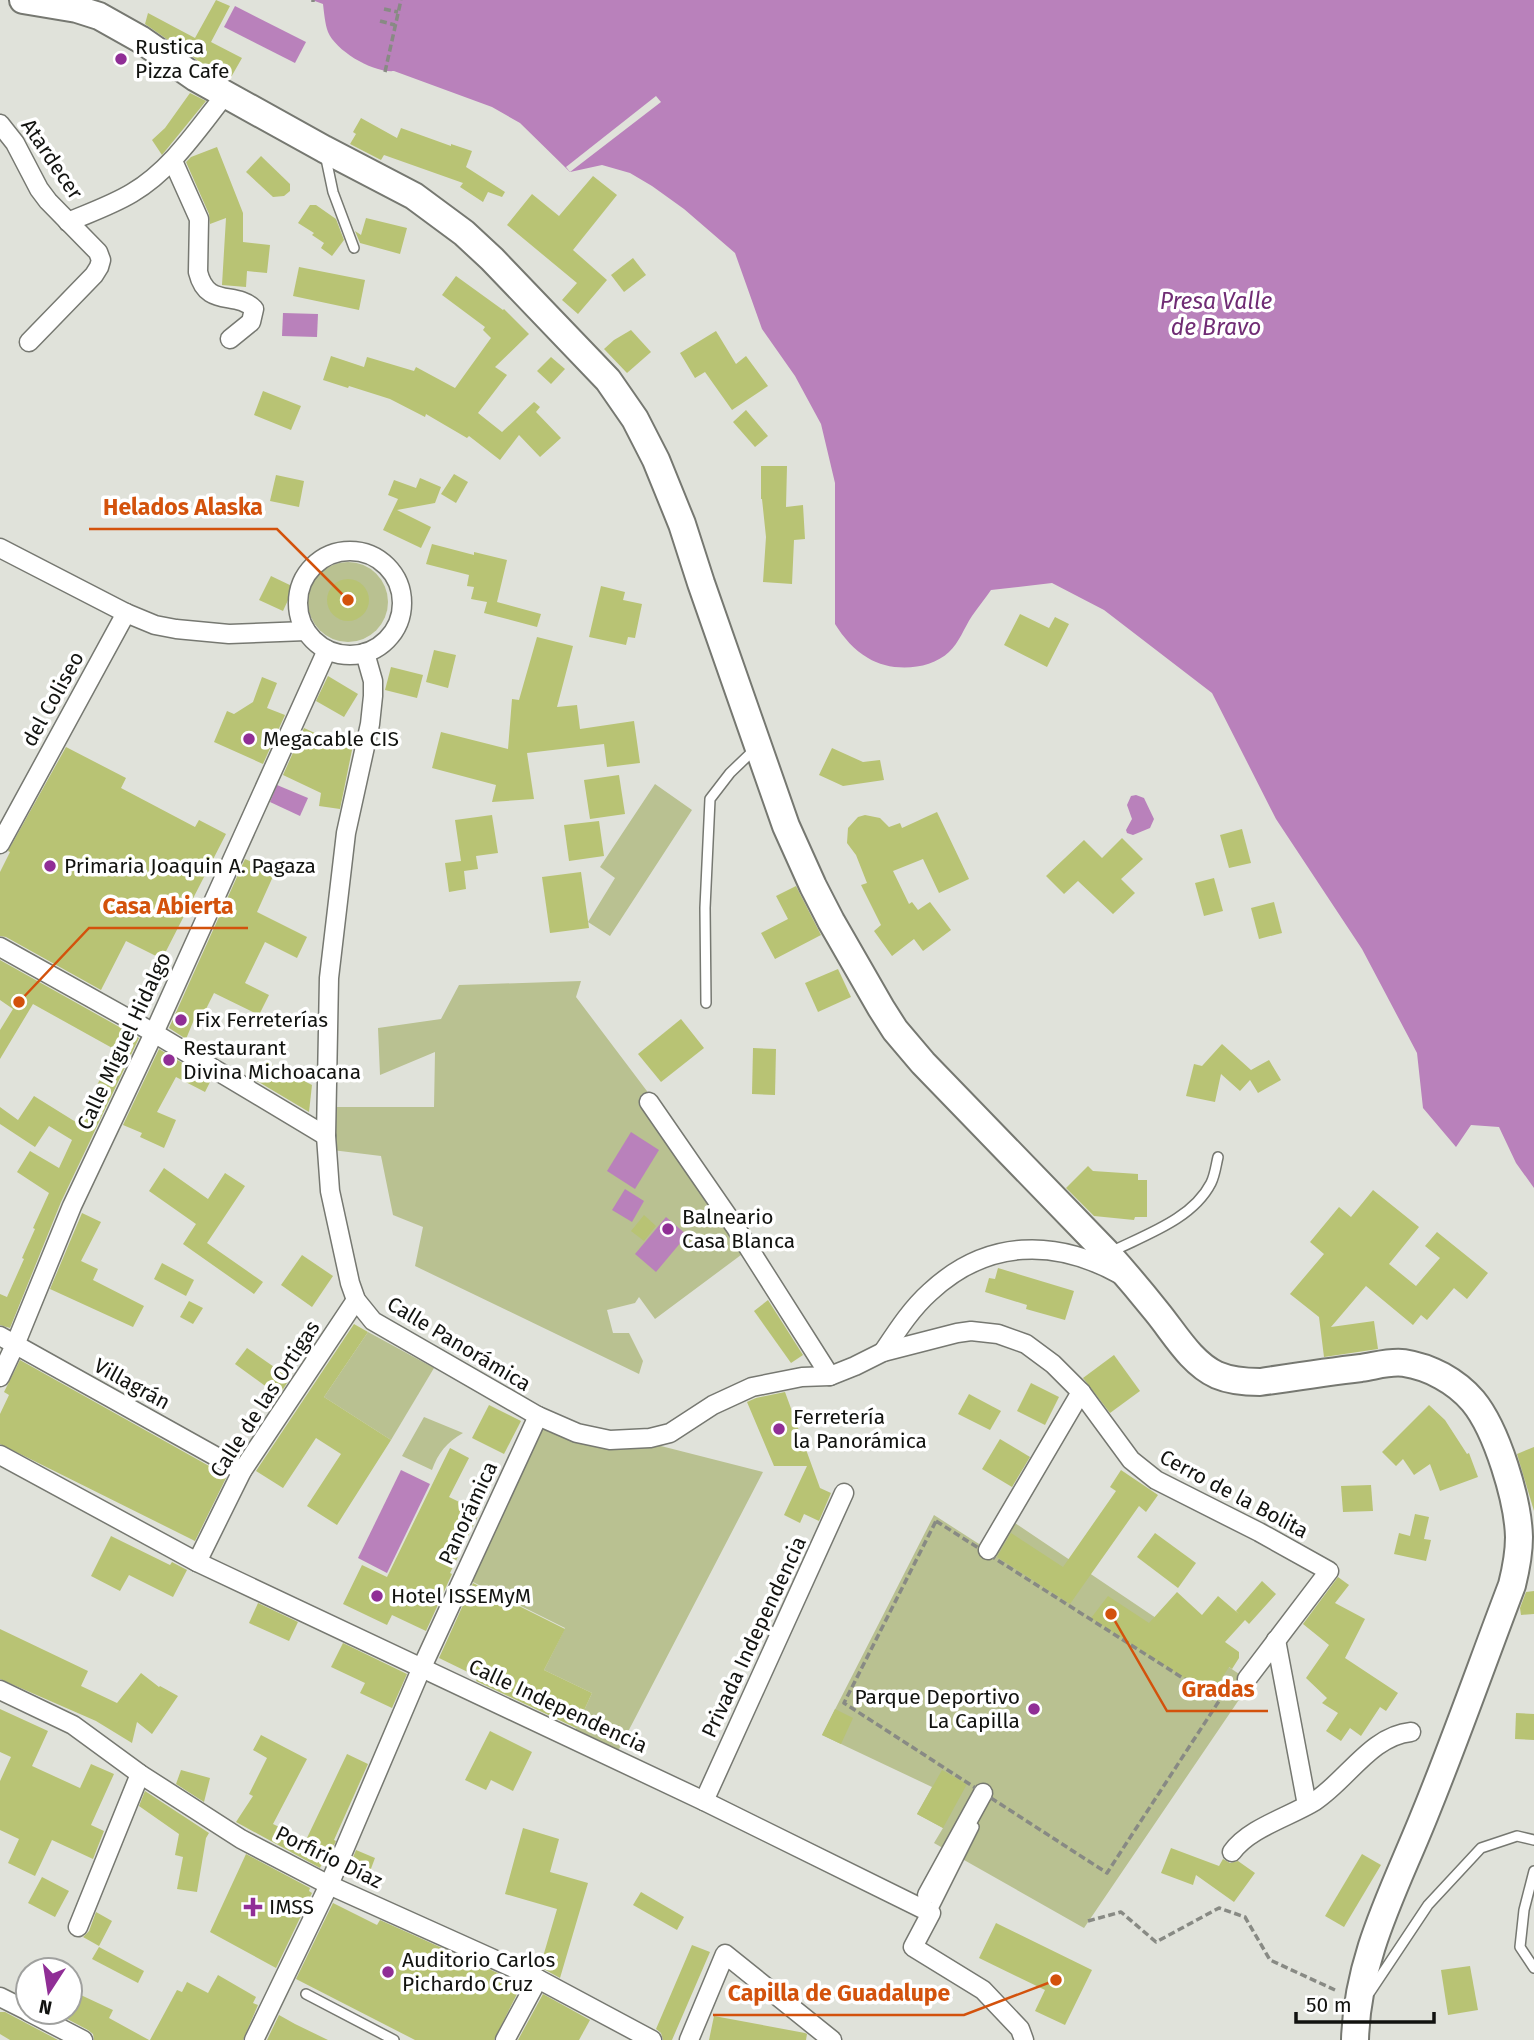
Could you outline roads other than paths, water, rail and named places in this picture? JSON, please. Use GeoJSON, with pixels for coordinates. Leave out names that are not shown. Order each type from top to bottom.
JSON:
{"type":"FeatureCollection","features":[{"type":"Feature","properties":{"kind":"main road"},"geometry":{"type":"LineString","coordinates":[[23,0],[77,9],[99,16],[140,39],[225,95],[414,196],[464,233],[492,259],[608,380],[635,419],[656,460],[682,524],[786,826],[837,932],[895,1030],[923,1063],[1108,1254],[1198,1362],[1217,1375],[1231,1380],[1260,1382],[1400,1363],[1434,1372],[1461,1390],[1481,1413],[1489,1426],[1505,1469],[1517,1521],[1519,1536],[1516,1569],[1426,1813],[1371,1944],[1357,2011],[1355,2040]]}},
{"type":"Feature","properties":{"kind":"street","name":"Atardecer"},"geometry":{"type":"LineString","coordinates":[[0,124],[15,144],[39,189],[68,222],[134,192],[173,161],[225,95]]}},
{"type":"Feature","properties":{"kind":"street"},"geometry":{"type":"LineString","coordinates":[[173,161],[199,219],[200,281],[213,295],[252,305],[254,309],[251,322],[230,339]]}},
{"type":"Feature","properties":{"kind":"street"},"geometry":{"type":"LineString","coordinates":[[29,342],[99,267],[101,260],[98,252],[68,222]]}},
{"type":"Feature","properties":{"kind":"street"},"geometry":{"type":"LineString","coordinates":[[0,548],[126,613],[155,625],[204,632],[306,631]]}},
{"type":"Feature","properties":{"kind":"street"},"geometry":{"type":"LineString","coordinates":[[336,553],[366,553],[379,559],[399,582],[403,596],[402,611],[394,631],[379,648],[346,655],[327,650],[315,642],[306,631],[298,610],[300,588],[311,568],[322,559],[336,553]]}},
{"type":"Feature","properties":{"kind":"street","name":"del Coliseo"},"geometry":{"type":"LineString","coordinates":[[0,844],[126,613]]}},
{"type":"Feature","properties":{"kind":"street","name":"Calle Miguel Hidalgo"},"geometry":{"type":"LineString","coordinates":[[0,1377],[8,1340],[154,1033],[327,650]]}},
{"type":"Feature","properties":{"kind":"street","name":"Calle Panorámica"},"geometry":{"type":"LineString","coordinates":[[365,653],[373,681],[373,696],[370,723],[346,833],[329,978],[326,1136],[330,1191],[356,1300],[373,1321],[538,1416],[577,1433],[610,1440],[650,1438],[670,1433],[713,1405],[752,1387],[802,1377],[830,1376],[883,1352]]}},
{"type":"Feature","properties":{"kind":"street"},"geometry":{"type":"LineString","coordinates":[[0,947],[154,1033],[326,1136]]}},
{"type":"Feature","properties":{"kind":"street"},"geometry":{"type":"LineString","coordinates":[[649,1102],[736,1228],[830,1376]]}},
{"type":"Feature","properties":{"kind":"street"},"geometry":{"type":"LineString","coordinates":[[883,1352],[914,1309],[936,1286],[961,1268],[998,1253],[1036,1249],[1065,1252],[1105,1266],[1133,1282]]}},
{"type":"Feature","properties":{"kind":"street","name":"Calle de las Ortigas"},"geometry":{"type":"LineString","coordinates":[[197,1562],[242,1471],[356,1300]]}},
{"type":"Feature","properties":{"kind":"street","name":"Cerro de la Bolita"},"geometry":{"type":"LineString","coordinates":[[883,1352],[971,1331],[998,1334],[1026,1344],[1040,1353],[1081,1392],[1142,1471],[1329,1571],[1276,1640]]}},
{"type":"Feature","properties":{"kind":"street","name":"Villagrán"},"geometry":{"type":"LineString","coordinates":[[8,1340],[242,1471]]}},
{"type":"Feature","properties":{"kind":"street"},"geometry":{"type":"LineString","coordinates":[[988,1550],[1081,1392]]}},
{"type":"Feature","properties":{"kind":"street","name":"Panorámica"},"geometry":{"type":"LineString","coordinates":[[254,2040],[329,1885],[422,1667],[538,1416]]}},
{"type":"Feature","properties":{"kind":"street","name":"Calle Independencia"},"geometry":{"type":"LineString","coordinates":[[0,1455],[197,1562],[704,1801],[931,1913]]}},
{"type":"Feature","properties":{"kind":"street","name":"Privada Independencia"},"geometry":{"type":"LineString","coordinates":[[704,1801],[844,1493]]}},
{"type":"Feature","properties":{"kind":"street"},"geometry":{"type":"LineString","coordinates":[[1247,1679],[1276,1640]]}},
{"type":"Feature","properties":{"kind":"street"},"geometry":{"type":"LineString","coordinates":[[1276,1640],[1307,1805]]}},
{"type":"Feature","properties":{"kind":"street","name":"Porfirio Díaz"},"geometry":{"type":"LineString","coordinates":[[0,1690],[74,1725],[140,1774],[241,1839],[329,1885],[538,1979],[652,2040]]}},
{"type":"Feature","properties":{"kind":"street"},"geometry":{"type":"LineString","coordinates":[[1232,1853],[1245,1838],[1307,1805],[1345,1776],[1381,1742],[1390,1736],[1411,1732]]}},
{"type":"Feature","properties":{"kind":"street"},"geometry":{"type":"LineString","coordinates":[[78,1927],[140,1774]]}},
{"type":"Feature","properties":{"kind":"street"},"geometry":{"type":"LineString","coordinates":[[927,1895],[986,1795]]}},
{"type":"Feature","properties":{"kind":"street"},"geometry":{"type":"LineString","coordinates":[[931,1913],[913,1947],[983,1990],[1020,2029],[1024,2040]]}},
{"type":"Feature","properties":{"kind":"street"},"geometry":{"type":"LineString","coordinates":[[689,2040],[725,1954],[832,2040]]}},
{"type":"Feature","properties":{"kind":"street"},"geometry":{"type":"LineString","coordinates":[[505,2040],[538,1979]]}},
{"type":"Feature","properties":{"kind":"street"},"geometry":{"type":"LineString","coordinates":[[56,2026],[83,2040]]}},
{"type":"Feature","properties":{"kind":"lane"},"geometry":{"type":"LineString","coordinates":[[324,149],[333,192],[354,248]]}},
{"type":"Feature","properties":{"kind":"lane"},"geometry":{"type":"LineString","coordinates":[[706,1003],[705,908],[709,799],[730,773],[759,746]]}},
{"type":"Feature","properties":{"kind":"lane"},"geometry":{"type":"LineString","coordinates":[[1108,1254],[1178,1218],[1190,1208],[1203,1196],[1213,1180],[1218,1157]]}},
{"type":"Feature","properties":{"kind":"lane"},"geometry":{"type":"LineString","coordinates":[[931,1913],[986,1795]]}},
{"type":"Feature","properties":{"kind":"lane"},"geometry":{"type":"LineString","coordinates":[[1357,2011],[1428,1905],[1481,1848],[1517,1836],[1534,1840]]}},
{"type":"Feature","properties":{"kind":"lane"},"geometry":{"type":"LineString","coordinates":[[1534,1871],[1524,1910],[1520,1947],[1534,1968]]}},
{"type":"Feature","properties":{"kind":"lane"},"geometry":{"type":"LineString","coordinates":[[306,1994],[376,2036],[394,2040]]}},
{"type":"Feature","properties":{"kind":"water","name":"Presa Valle de Bravo"},"geometry":{"type":"Polygon","coordinates":[[[312,0],[1534,0],[1534,1188],[1516,1163],[1499,1127],[1471,1125],[1456,1147],[1423,1108],[1417,1053],[1362,949],[1276,819],[1212,693],[1104,610],[1052,583],[991,590],[953,648],[931,663],[909,667],[887,666],[858,651],[835,624],[835,483],[821,424],[795,376],[762,329],[735,253],[684,209],[630,173],[602,165],[570,172],[520,123],[492,107],[394,71],[366,65],[332,39],[327,29],[323,4],[312,0]]]}},
{"type":"Feature","properties":{"kind":"water"},"geometry":{"type":"Polygon","coordinates":[[[235,6],[306,42],[295,63],[224,27],[235,6]]]}},
{"type":"Feature","properties":{"kind":"water"},"geometry":{"type":"Polygon","coordinates":[[[283,313],[318,314],[317,337],[282,336],[283,313]]]}},
{"type":"Feature","properties":{"kind":"water"},"geometry":{"type":"Polygon","coordinates":[[[277,785],[308,798],[300,816],[270,802],[277,785]]]}},
{"type":"Feature","properties":{"kind":"water"},"geometry":{"type":"Polygon","coordinates":[[[1131,796],[1144,798],[1154,819],[1150,828],[1133,835],[1126,830],[1132,819],[1127,805],[1131,796]]]}},
{"type":"Feature","properties":{"kind":"water"},"geometry":{"type":"Polygon","coordinates":[[[631,1132],[659,1150],[635,1189],[607,1171],[631,1132]]]}},
{"type":"Feature","properties":{"kind":"water"},"geometry":{"type":"Polygon","coordinates":[[[625,1189],[644,1201],[632,1222],[612,1210],[625,1189]]]}},
{"type":"Feature","properties":{"kind":"water"},"geometry":{"type":"Polygon","coordinates":[[[666,1217],[687,1235],[656,1272],[635,1254],[666,1217]]]}},
{"type":"Feature","properties":{"kind":"water"},"geometry":{"type":"Polygon","coordinates":[[[401,1470],[430,1484],[387,1573],[358,1558],[401,1470]]]}},
{"type":"Feature","properties":{"kind":"place","name":"Rustica Pizza Cafe"},"geometry":{"type":"Point","coordinates":[121,59]}},
{"type":"Feature","properties":{"kind":"place","name":"Helados Alaska"},"geometry":{"type":"Point","coordinates":[348,600]}},
{"type":"Feature","properties":{"kind":"place","name":"Megacable CIS"},"geometry":{"type":"Point","coordinates":[249,739]}},
{"type":"Feature","properties":{"kind":"place","name":"Primaria Joaquin A. Pagaza"},"geometry":{"type":"Point","coordinates":[50,866]}},
{"type":"Feature","properties":{"kind":"place","name":"Casa Abierta"},"geometry":{"type":"Point","coordinates":[19,1002]}},
{"type":"Feature","properties":{"kind":"place","name":"Fix Ferreterías"},"geometry":{"type":"Point","coordinates":[181,1020]}},
{"type":"Feature","properties":{"kind":"place","name":"Restaurant Divina Michoacana"},"geometry":{"type":"Point","coordinates":[169,1060]}},
{"type":"Feature","properties":{"kind":"place","name":"Balneario Casa Blanca"},"geometry":{"type":"Point","coordinates":[668,1229]}},
{"type":"Feature","properties":{"kind":"place","name":"Ferretería la Panorámica"},"geometry":{"type":"Point","coordinates":[779,1429]}},
{"type":"Feature","properties":{"kind":"place","name":"Hotel ISSEMyM"},"geometry":{"type":"Point","coordinates":[377,1596]}},
{"type":"Feature","properties":{"kind":"place","name":"Gradas"},"geometry":{"type":"Point","coordinates":[1111,1614]}},
{"type":"Feature","properties":{"kind":"place","name":"Parque Deportivo La Capilla"},"geometry":{"type":"Point","coordinates":[1034,1709]}},
{"type":"Feature","properties":{"kind":"place","name":"IMSS"},"geometry":{"type":"Point","coordinates":[253,1907]}},
{"type":"Feature","properties":{"kind":"place","name":"Auditorio Carlos Pichardo Cruz"},"geometry":{"type":"Point","coordinates":[388,1972]}},
{"type":"Feature","properties":{"kind":"place","name":"Capilla de Guadalupe"},"geometry":{"type":"Point","coordinates":[1056,1980]}}]}
